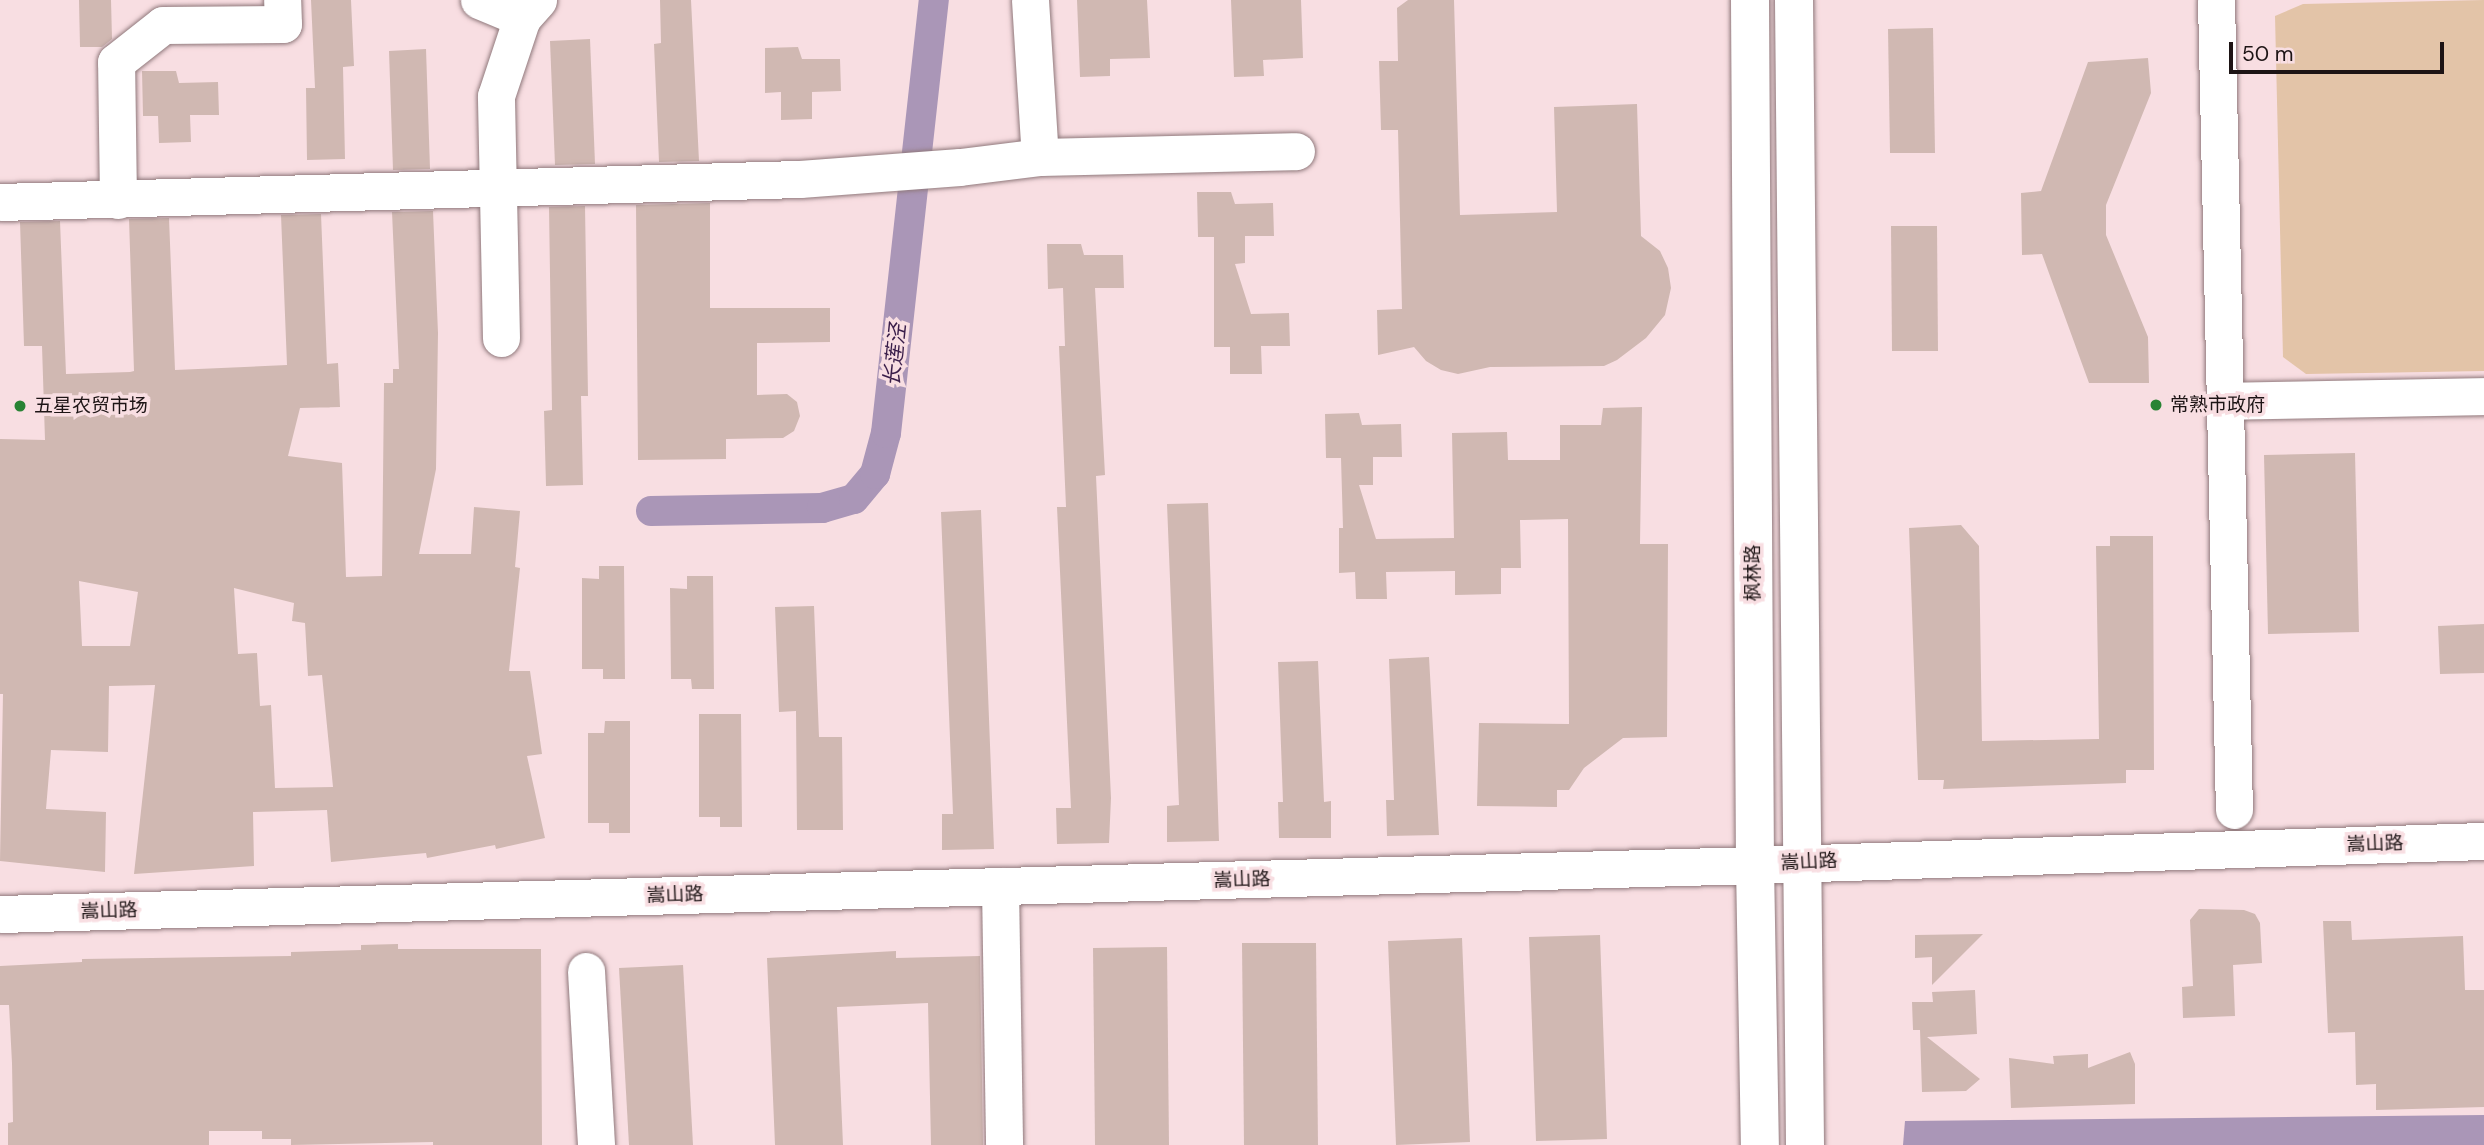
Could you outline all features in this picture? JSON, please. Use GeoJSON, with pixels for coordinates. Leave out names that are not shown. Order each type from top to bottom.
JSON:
{"type":"FeatureCollection","features":[{"type":"Feature","properties":{"kind":"main road","name":"枫林路"},"geometry":{"type":"LineString","coordinates":[[1750,0],[1755,865],[1760,1145]]}},
{"type":"Feature","properties":{"kind":"main road"},"geometry":{"type":"LineString","coordinates":[[1794,0],[1805,1145]]}},
{"type":"Feature","properties":{"kind":"street"},"geometry":{"type":"LineString","coordinates":[[118,200],[116,62],[163,25],[283,24],[282,0]]}},
{"type":"Feature","properties":{"kind":"street"},"geometry":{"type":"LineString","coordinates":[[479,0],[530,9],[496,96],[501,338]]}},
{"type":"Feature","properties":{"kind":"street"},"geometry":{"type":"LineString","coordinates":[[1030,0],[1040,157]]}},
{"type":"Feature","properties":{"kind":"street"},"geometry":{"type":"LineString","coordinates":[[2216,0],[2234,810]]}},
{"type":"Feature","properties":{"kind":"street"},"geometry":{"type":"LineString","coordinates":[[0,202],[800,179],[960,167],[1040,157],[1296,151]]}},
{"type":"Feature","properties":{"kind":"street"},"geometry":{"type":"LineString","coordinates":[[2223,401],[2484,396]]}},
{"type":"Feature","properties":{"kind":"street","name":"嵩山路"},"geometry":{"type":"LineString","coordinates":[[0,914],[1755,865],[2484,841]]}},
{"type":"Feature","properties":{"kind":"street"},"geometry":{"type":"LineString","coordinates":[[1000,886],[1004,1145]]}},
{"type":"Feature","properties":{"kind":"street"},"geometry":{"type":"LineString","coordinates":[[586,971],[596,1145]]}},
{"type":"Feature","properties":{"kind":"shaded area"},"geometry":{"type":"Polygon","coordinates":[[[2484,0],[2484,371],[2306,374],[2283,357],[2275,16],[2303,4],[2484,0]]]}},
{"type":"Feature","properties":{"kind":"shaded area"},"geometry":{"type":"Polygon","coordinates":[[[2484,1115],[2484,1145],[1903,1145],[1905,1121],[2484,1115]]]}},
{"type":"Feature","properties":{"kind":"building"},"geometry":{"type":"Polygon","coordinates":[[[79,0],[111,0],[112,39],[102,47],[80,47],[79,0]]]}},
{"type":"Feature","properties":{"kind":"building"},"geometry":{"type":"Polygon","coordinates":[[[311,0],[351,0],[354,66],[343,67],[345,159],[307,160],[306,88],[315,88],[311,0]]]}},
{"type":"Feature","properties":{"kind":"building"},"geometry":{"type":"Polygon","coordinates":[[[660,0],[691,0],[699,161],[659,162],[654,44],[661,43],[660,0]]]}},
{"type":"Feature","properties":{"kind":"building"},"geometry":{"type":"Polygon","coordinates":[[[1077,0],[1147,0],[1150,58],[1110,59],[1110,76],[1080,77],[1077,0]]]}},
{"type":"Feature","properties":{"kind":"building"},"geometry":{"type":"Polygon","coordinates":[[[1231,0],[1301,0],[1303,58],[1263,60],[1264,76],[1234,77],[1231,0]]]}},
{"type":"Feature","properties":{"kind":"building"},"geometry":{"type":"Polygon","coordinates":[[[1408,0],[1454,0],[1460,215],[1557,212],[1554,107],[1637,104],[1641,236],[1660,251],[1668,268],[1671,288],[1665,315],[1646,338],[1617,360],[1604,366],[1490,367],[1458,374],[1441,370],[1426,361],[1414,347],[1378,355],[1377,310],[1402,309],[1398,130],[1381,130],[1379,61],[1398,61],[1397,8],[1408,0]]]}},
{"type":"Feature","properties":{"kind":"building"},"geometry":{"type":"Polygon","coordinates":[[[1933,28],[1935,153],[1890,153],[1888,29],[1933,28]]]}},
{"type":"Feature","properties":{"kind":"building"},"geometry":{"type":"Polygon","coordinates":[[[590,39],[595,164],[555,165],[550,41],[590,39]]]}},
{"type":"Feature","properties":{"kind":"building"},"geometry":{"type":"Polygon","coordinates":[[[798,47],[802,59],[840,59],[841,91],[812,92],[812,119],[781,120],[781,92],[765,93],[765,48],[798,47]]]}},
{"type":"Feature","properties":{"kind":"building"},"geometry":{"type":"Polygon","coordinates":[[[426,49],[430,169],[393,170],[389,51],[426,49]]]}},
{"type":"Feature","properties":{"kind":"building"},"geometry":{"type":"Polygon","coordinates":[[[2148,58],[2151,93],[2106,205],[2106,235],[2148,337],[2149,383],[2089,383],[2042,254],[2022,255],[2021,193],[2041,191],[2088,62],[2148,58]]]}},
{"type":"Feature","properties":{"kind":"building"},"geometry":{"type":"Polygon","coordinates":[[[142,71],[176,71],[179,83],[218,82],[219,115],[190,115],[191,142],[159,143],[158,116],[143,116],[142,71]]]}},
{"type":"Feature","properties":{"kind":"building"},"geometry":{"type":"Polygon","coordinates":[[[1197,192],[1231,192],[1235,204],[1273,203],[1274,236],[1245,236],[1245,263],[1235,264],[1251,314],[1289,313],[1290,346],[1261,346],[1262,374],[1230,374],[1230,347],[1214,347],[1214,237],[1198,237],[1197,192]]]}},
{"type":"Feature","properties":{"kind":"building"},"geometry":{"type":"Polygon","coordinates":[[[710,203],[710,308],[830,308],[830,342],[757,343],[757,395],[787,394],[797,402],[800,416],[794,431],[783,438],[726,439],[726,459],[638,460],[636,205],[710,203]]]}},
{"type":"Feature","properties":{"kind":"building"},"geometry":{"type":"Polygon","coordinates":[[[585,206],[588,396],[581,396],[583,485],[546,486],[544,411],[552,410],[549,207],[585,206]]]}},
{"type":"Feature","properties":{"kind":"building"},"geometry":{"type":"Polygon","coordinates":[[[433,211],[438,333],[436,469],[419,554],[471,554],[474,507],[520,511],[515,567],[520,568],[509,671],[530,671],[542,754],[527,756],[545,838],[496,849],[495,845],[427,858],[426,853],[331,862],[327,810],[253,812],[254,866],[134,874],[155,685],[109,686],[108,752],[51,750],[46,809],[106,812],[105,872],[0,861],[3,694],[0,694],[0,439],[45,440],[42,346],[24,346],[20,222],[60,221],[66,374],[134,371],[129,219],[169,218],[175,370],[287,365],[281,215],[321,214],[327,364],[338,363],[340,407],[300,408],[288,456],[342,463],[346,577],[382,576],[384,383],[393,383],[393,369],[399,369],[392,212],[433,211]],[[79,581],[82,646],[130,646],[138,592],[79,581]],[[234,588],[238,654],[257,653],[260,706],[271,705],[275,788],[333,787],[322,675],[308,676],[305,623],[292,621],[294,603],[234,588]]]}},
{"type":"Feature","properties":{"kind":"building"},"geometry":{"type":"Polygon","coordinates":[[[1891,226],[1937,226],[1938,351],[1892,351],[1891,226]]]}},
{"type":"Feature","properties":{"kind":"building"},"geometry":{"type":"Polygon","coordinates":[[[1047,244],[1081,244],[1084,255],[1123,255],[1124,288],[1095,288],[1105,475],[1096,476],[1111,798],[1109,843],[1057,844],[1056,808],[1071,808],[1057,507],[1066,507],[1059,346],[1065,346],[1063,288],[1048,289],[1047,244]]]}},
{"type":"Feature","properties":{"kind":"building"},"geometry":{"type":"Polygon","coordinates":[[[1642,407],[1640,544],[1668,544],[1667,737],[1623,738],[1584,768],[1569,790],[1557,790],[1557,807],[1477,806],[1479,723],[1569,724],[1568,519],[1520,520],[1521,568],[1501,568],[1501,594],[1455,595],[1455,571],[1386,572],[1387,599],[1356,599],[1355,572],[1339,573],[1339,528],[1343,528],[1341,458],[1326,458],[1325,414],[1359,413],[1362,425],[1401,424],[1402,457],[1373,457],[1373,485],[1359,485],[1376,539],[1454,538],[1452,433],[1507,432],[1508,460],[1560,460],[1560,425],[1601,425],[1603,408],[1642,407]]]}},
{"type":"Feature","properties":{"kind":"building"},"geometry":{"type":"Polygon","coordinates":[[[2355,453],[2359,632],[2268,634],[2264,455],[2355,453]]]}},
{"type":"Feature","properties":{"kind":"building"},"geometry":{"type":"Polygon","coordinates":[[[1208,503],[1219,841],[1167,842],[1167,806],[1179,805],[1167,504],[1208,503]]]}},
{"type":"Feature","properties":{"kind":"building"},"geometry":{"type":"Polygon","coordinates":[[[981,510],[994,849],[942,850],[942,814],[953,814],[941,512],[981,510]]]}},
{"type":"Feature","properties":{"kind":"building"},"geometry":{"type":"Polygon","coordinates":[[[1961,525],[1979,546],[1982,741],[2099,739],[2096,546],[2110,546],[2110,536],[2153,536],[2154,770],[2126,770],[2126,783],[1943,789],[1944,780],[1918,780],[1909,528],[1961,525]]]}},
{"type":"Feature","properties":{"kind":"building"},"geometry":{"type":"Polygon","coordinates":[[[599,566],[624,566],[625,679],[603,679],[603,669],[582,669],[582,578],[599,579],[599,566]]]}},
{"type":"Feature","properties":{"kind":"building"},"geometry":{"type":"Polygon","coordinates":[[[687,576],[713,576],[714,689],[692,689],[691,679],[671,679],[670,588],[687,589],[687,576]]]}},
{"type":"Feature","properties":{"kind":"building"},"geometry":{"type":"Polygon","coordinates":[[[814,606],[819,737],[842,737],[843,830],[797,830],[796,711],[779,712],[775,607],[814,606]]]}},
{"type":"Feature","properties":{"kind":"building"},"geometry":{"type":"Polygon","coordinates":[[[2484,624],[2484,673],[2440,674],[2438,626],[2484,624]]]}},
{"type":"Feature","properties":{"kind":"building"},"geometry":{"type":"Polygon","coordinates":[[[1429,657],[1439,835],[1387,836],[1386,800],[1394,800],[1389,659],[1429,657]]]}},
{"type":"Feature","properties":{"kind":"building"},"geometry":{"type":"Polygon","coordinates":[[[1318,661],[1324,802],[1331,801],[1331,838],[1279,838],[1278,802],[1283,802],[1278,662],[1318,661]]]}},
{"type":"Feature","properties":{"kind":"building"},"geometry":{"type":"Polygon","coordinates":[[[699,714],[741,714],[742,827],[720,827],[720,817],[699,817],[699,714]]]}},
{"type":"Feature","properties":{"kind":"building"},"geometry":{"type":"Polygon","coordinates":[[[605,721],[630,721],[630,833],[609,833],[609,823],[588,823],[588,733],[604,733],[605,721]]]}},
{"type":"Feature","properties":{"kind":"building"},"geometry":{"type":"Polygon","coordinates":[[[2199,909],[2244,910],[2255,914],[2260,923],[2262,963],[2233,965],[2235,1016],[2183,1018],[2182,987],[2193,986],[2190,920],[2199,909]]]}},
{"type":"Feature","properties":{"kind":"building"},"geometry":{"type":"Polygon","coordinates":[[[2323,921],[2351,921],[2352,940],[2463,936],[2465,990],[2484,990],[2484,1107],[2376,1110],[2376,1084],[2356,1085],[2355,1032],[2328,1033],[2323,921]]]}},
{"type":"Feature","properties":{"kind":"building"},"geometry":{"type":"Polygon","coordinates":[[[1983,934],[1932,985],[1932,957],[1915,958],[1915,935],[1983,934]]]}},
{"type":"Feature","properties":{"kind":"building"},"geometry":{"type":"Polygon","coordinates":[[[1600,935],[1607,1139],[1536,1141],[1529,937],[1600,935]]]}},
{"type":"Feature","properties":{"kind":"building"},"geometry":{"type":"Polygon","coordinates":[[[1462,938],[1470,1142],[1396,1145],[1388,941],[1462,938]]]}},
{"type":"Feature","properties":{"kind":"building"},"geometry":{"type":"Polygon","coordinates":[[[1242,943],[1316,943],[1318,1145],[1244,1145],[1242,943]]]}},
{"type":"Feature","properties":{"kind":"building"},"geometry":{"type":"Polygon","coordinates":[[[398,944],[398,949],[541,949],[542,1145],[433,1145],[433,1142],[291,1145],[291,1139],[262,1139],[262,1131],[209,1131],[209,1145],[8,1145],[8,1123],[13,1122],[12,1063],[9,1005],[0,1005],[0,966],[82,962],[82,959],[291,956],[291,952],[361,950],[361,945],[398,944]]]}},
{"type":"Feature","properties":{"kind":"building"},"geometry":{"type":"Polygon","coordinates":[[[1167,947],[1169,1145],[1095,1145],[1093,948],[1167,947]]]}},
{"type":"Feature","properties":{"kind":"building"},"geometry":{"type":"Polygon","coordinates":[[[896,951],[896,958],[980,956],[983,1145],[931,1145],[928,1003],[837,1007],[843,1145],[775,1145],[767,958],[896,951]]]}},
{"type":"Feature","properties":{"kind":"building"},"geometry":{"type":"Polygon","coordinates":[[[683,965],[693,1145],[629,1145],[619,968],[683,965]]]}},
{"type":"Feature","properties":{"kind":"building"},"geometry":{"type":"Polygon","coordinates":[[[1975,990],[1977,1034],[1927,1037],[1980,1079],[1966,1091],[1922,1092],[1920,1030],[1913,1030],[1912,1002],[1933,1002],[1932,992],[1975,990]]]}},
{"type":"Feature","properties":{"kind":"building"},"geometry":{"type":"Polygon","coordinates":[[[2130,1052],[2135,1064],[2135,1104],[2011,1108],[2009,1058],[2054,1064],[2053,1056],[2088,1054],[2088,1068],[2130,1052]]]}},
{"type":"Feature","properties":{"kind":"waterway","name":"长莲泾"},"geometry":{"type":"LineString","coordinates":[[651,511],[822,508],[854,499],[875,474],[886,433],[934,0]]}},
{"type":"Feature","properties":{"kind":"place","name":"常熟市政府"},"geometry":{"type":"Point","coordinates":[2156,405]}},
{"type":"Feature","properties":{"kind":"place","name":"五星农贸市场"},"geometry":{"type":"Point","coordinates":[20,406]}}]}
